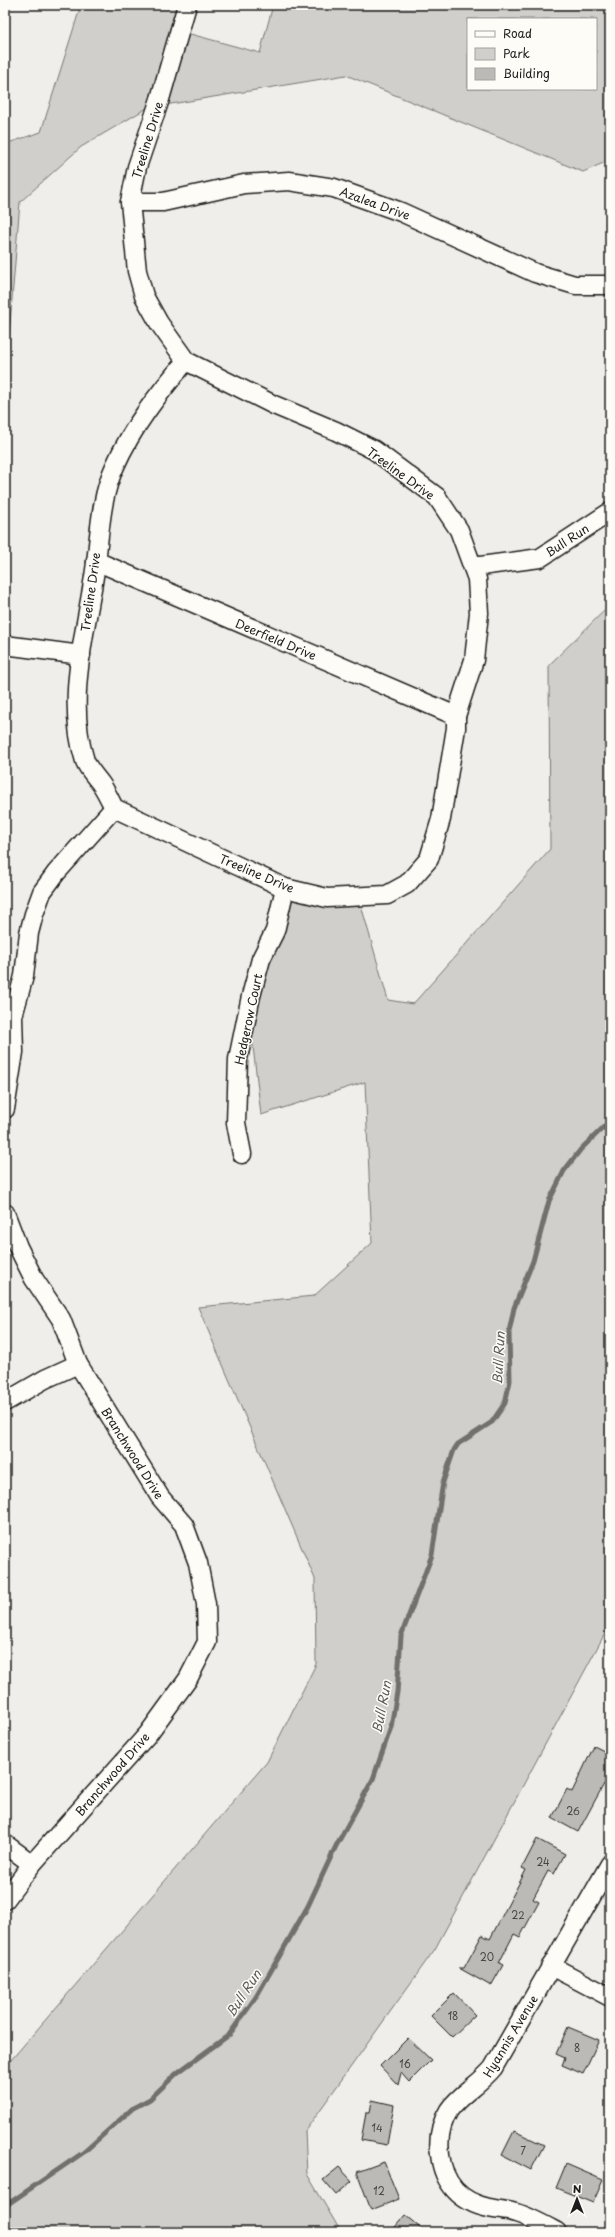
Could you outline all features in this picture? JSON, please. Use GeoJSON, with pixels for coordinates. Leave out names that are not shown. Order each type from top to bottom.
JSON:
{"type":"FeatureCollection","features":[{"type":"Feature","properties":{"kind":"street","name":"Treeline Drive"},"geometry":{"type":"LineString","coordinates":[[186,361],[156,397],[134,429],[114,467],[98,530],[96,561],[81,655],[76,705],[80,740],[86,763],[102,785],[114,808],[285,888],[327,898],[387,895],[407,884],[429,859],[441,819],[456,728],[456,716],[474,660],[479,613],[477,579],[459,530],[436,497],[374,450],[336,431],[274,405],[186,361],[159,323],[144,296],[137,271],[130,202],[137,167],[160,99],[187,5]]}},
{"type":"Feature","properties":{"kind":"street","name":"Azalea Drive"},"geometry":{"type":"LineString","coordinates":[[130,202],[163,202],[244,184],[289,181],[334,188],[401,212],[535,273],[575,285],[610,285]]}},
{"type":"Feature","properties":{"kind":"street","name":"Bull Run"},"geometry":{"type":"LineString","coordinates":[[473,567],[540,558],[610,512]]}},
{"type":"Feature","properties":{"kind":"street","name":"Deerfield Drive"},"geometry":{"type":"LineString","coordinates":[[96,561],[456,716]]}},
{"type":"Feature","properties":{"kind":"street"},"geometry":{"type":"LineString","coordinates":[[5,646],[81,655]]}},
{"type":"Feature","properties":{"kind":"street"},"geometry":{"type":"LineString","coordinates":[[5,1109],[14,1052],[13,1016],[24,976],[29,933],[34,914],[42,892],[56,873],[114,808]]}},
{"type":"Feature","properties":{"kind":"street","name":"Hedgerow Court"},"geometry":{"type":"LineString","coordinates":[[242,1154],[236,1123],[238,1059],[251,996],[261,959],[275,931],[285,888]]}},
{"type":"Feature","properties":{"kind":"street","name":"Branchwood Drive"},"geometry":{"type":"LineString","coordinates":[[5,1213],[18,1246],[34,1279],[61,1319],[78,1364],[160,1497],[184,1525],[198,1564],[206,1604],[207,1642],[188,1679],[148,1734],[32,1864],[5,1900]]}},
{"type":"Feature","properties":{"kind":"street"},"geometry":{"type":"LineString","coordinates":[[5,1402],[45,1379],[78,1364]]}},
{"type":"Feature","properties":{"kind":"street"},"geometry":{"type":"LineString","coordinates":[[5,1844],[32,1864]]}},
{"type":"Feature","properties":{"kind":"street","name":"Hyannis Avenue"},"geometry":{"type":"LineString","coordinates":[[557,2232],[514,2212],[487,2208],[458,2195],[444,2174],[439,2146],[443,2120],[450,2109],[484,2080],[493,2068],[610,1864]]}},
{"type":"Feature","properties":{"kind":"street"},"geometry":{"type":"LineString","coordinates":[[551,1966],[610,1997]]}},
{"type":"Feature","properties":{"kind":"green space"},"geometry":{"type":"Polygon","coordinates":[[[81,5],[180,5],[172,29],[260,53],[273,5],[610,5],[610,160],[583,172],[346,75],[147,108],[81,147],[20,202],[5,384],[5,144],[41,132],[81,5]]]}},
{"type":"Feature","properties":{"kind":"green space"},"geometry":{"type":"Polygon","coordinates":[[[610,605],[610,1624],[435,1949],[305,2131],[307,2174],[341,2232],[5,2232],[5,2067],[267,1762],[316,1664],[315,1579],[198,1307],[314,1296],[372,1243],[365,1082],[261,1115],[247,995],[286,894],[361,905],[388,1000],[413,1004],[550,849],[549,665],[610,605]]]}},
{"type":"Feature","properties":{"kind":"building"},"geometry":{"type":"Polygon","coordinates":[[[594,1746],[610,1754],[610,1787],[604,1784],[578,1832],[552,1818],[567,1789],[572,1792],[594,1746]]]}},
{"type":"Feature","properties":{"kind":"building"},"geometry":{"type":"Polygon","coordinates":[[[537,1839],[565,1854],[554,1874],[548,1871],[533,1899],[539,1902],[520,1937],[514,1934],[499,1963],[503,1965],[491,1986],[459,1968],[464,1968],[482,1935],[490,1939],[526,1870],[522,1868],[537,1839]]]}},
{"type":"Feature","properties":{"kind":"building"},"geometry":{"type":"Polygon","coordinates":[[[454,1993],[475,2015],[452,2037],[431,2016],[454,1993]]]}},
{"type":"Feature","properties":{"kind":"building"},"geometry":{"type":"Polygon","coordinates":[[[568,2027],[599,2040],[583,2074],[562,2065],[565,2058],[556,2054],[568,2027]]]}},
{"type":"Feature","properties":{"kind":"building"},"geometry":{"type":"Polygon","coordinates":[[[408,2038],[431,2060],[409,2082],[401,2073],[398,2085],[380,2066],[408,2038]]]}},
{"type":"Feature","properties":{"kind":"building"},"geometry":{"type":"Polygon","coordinates":[[[372,2100],[394,2105],[387,2145],[361,2140],[366,2113],[370,2113],[372,2100]]]}},
{"type":"Feature","properties":{"kind":"building"},"geometry":{"type":"Polygon","coordinates":[[[514,2131],[544,2145],[531,2170],[502,2155],[514,2131]]]}},
{"type":"Feature","properties":{"kind":"building"},"geometry":{"type":"Polygon","coordinates":[[[384,2162],[399,2199],[371,2210],[357,2172],[384,2162]]]}},
{"type":"Feature","properties":{"kind":"building"},"geometry":{"type":"Polygon","coordinates":[[[566,2164],[603,2180],[593,2203],[556,2188],[566,2164]]]}},
{"type":"Feature","properties":{"kind":"building"},"geometry":{"type":"Polygon","coordinates":[[[339,2167],[352,2181],[336,2195],[323,2180],[339,2167]]]}},
{"type":"Feature","properties":{"kind":"building"},"geometry":{"type":"Polygon","coordinates":[[[405,2215],[425,2232],[391,2232],[405,2215]]]}},
{"type":"Feature","properties":{"kind":"waterway","name":"Bull Run"},"geometry":{"type":"LineString","coordinates":[[5,2206],[84,2152],[133,2108],[150,2099],[177,2073],[229,2035],[256,1997],[308,1906],[336,1846],[373,1779],[391,1727],[397,1692],[401,1636],[432,1555],[443,1482],[454,1450],[458,1444],[492,1422],[505,1403],[510,1381],[509,1332],[514,1308],[533,1261],[549,1201],[564,1171],[581,1149],[610,1121]]}}]}
